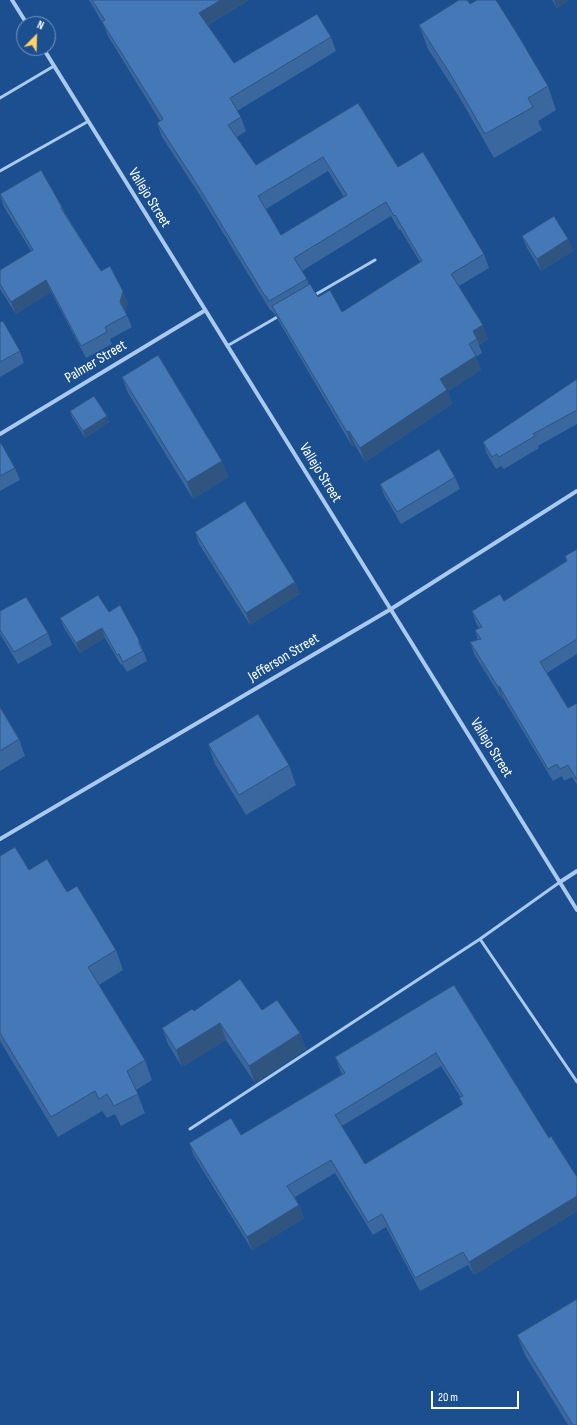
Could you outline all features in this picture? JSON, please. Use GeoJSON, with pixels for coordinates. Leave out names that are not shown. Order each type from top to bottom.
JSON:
{"type":"FeatureCollection","features":[{"type":"Feature","properties":{"kind":"street"},"geometry":{"type":"LineString","coordinates":[[12,0],[22,16]]}},
{"type":"Feature","properties":{"kind":"street","name":"Vallejo Street"},"geometry":{"type":"LineString","coordinates":[[47,56],[204,311],[391,609],[577,910]]}},
{"type":"Feature","properties":{"kind":"street","name":"Palmer Street"},"geometry":{"type":"LineString","coordinates":[[0,434],[204,311]]}},
{"type":"Feature","properties":{"kind":"street","name":"Jefferson Street"},"geometry":{"type":"LineString","coordinates":[[0,839],[391,609],[577,491]]}},
{"type":"Feature","properties":{"kind":"street"},"geometry":{"type":"LineString","coordinates":[[560,882],[577,871]]}},
{"type":"Feature","properties":{"kind":"lane"},"geometry":{"type":"LineString","coordinates":[[0,98],[54,66]]}},
{"type":"Feature","properties":{"kind":"lane"},"geometry":{"type":"LineString","coordinates":[[0,171],[87,122]]}},
{"type":"Feature","properties":{"kind":"lane"},"geometry":{"type":"LineString","coordinates":[[308,299],[375,260]]}},
{"type":"Feature","properties":{"kind":"lane"},"geometry":{"type":"LineString","coordinates":[[227,346],[281,315]]}},
{"type":"Feature","properties":{"kind":"lane"},"geometry":{"type":"LineString","coordinates":[[190,1129],[480,939],[560,882]]}},
{"type":"Feature","properties":{"kind":"lane"},"geometry":{"type":"LineString","coordinates":[[480,939],[577,1082]]}},
{"type":"Feature","properties":{"kind":"building"},"geometry":{"type":"Polygon","coordinates":[[[92,0],[221,0],[199,13],[234,63],[317,14],[331,37],[230,98],[241,117],[228,125],[256,165],[358,103],[398,167],[423,152],[484,254],[451,274],[483,325],[473,331],[477,339],[469,344],[476,356],[440,379],[447,390],[360,448],[349,431],[347,432],[272,306],[310,284],[318,297],[330,290],[342,312],[422,261],[395,215],[394,216],[386,202],[294,258],[307,279],[269,301],[157,123],[163,119],[102,22],[105,20],[92,0]],[[323,157],[258,196],[281,235],[347,195],[323,157]]]}},
{"type":"Feature","properties":{"kind":"building"},"geometry":{"type":"Polygon","coordinates":[[[459,0],[467,0],[470,4],[477,0],[496,0],[548,86],[528,98],[533,107],[485,134],[452,77],[419,25],[459,0]]]}},
{"type":"Feature","properties":{"kind":"building"},"geometry":{"type":"Polygon","coordinates":[[[41,170],[62,207],[61,208],[101,271],[110,266],[123,291],[120,302],[127,315],[105,327],[107,332],[81,346],[46,280],[11,302],[0,284],[0,270],[33,250],[0,194],[41,170]]]}},
{"type":"Feature","properties":{"kind":"building"},"geometry":{"type":"Polygon","coordinates":[[[554,216],[568,239],[537,259],[522,236],[554,216]]]}},
{"type":"Feature","properties":{"kind":"building"},"geometry":{"type":"Polygon","coordinates":[[[3,321],[20,351],[0,362],[0,322],[3,321]]]}},
{"type":"Feature","properties":{"kind":"building"},"geometry":{"type":"Polygon","coordinates":[[[158,355],[222,461],[187,482],[122,377],[158,355]]]}},
{"type":"Feature","properties":{"kind":"building"},"geometry":{"type":"Polygon","coordinates":[[[577,379],[577,410],[533,434],[535,436],[499,457],[497,454],[492,457],[483,442],[577,379]]]}},
{"type":"Feature","properties":{"kind":"building"},"geometry":{"type":"Polygon","coordinates":[[[94,396],[107,416],[83,431],[70,411],[94,396]]]}},
{"type":"Feature","properties":{"kind":"building"},"geometry":{"type":"Polygon","coordinates":[[[0,443],[15,468],[0,476],[0,443]]]}},
{"type":"Feature","properties":{"kind":"building"},"geometry":{"type":"Polygon","coordinates":[[[439,449],[455,477],[397,512],[380,484],[439,449]]]}},
{"type":"Feature","properties":{"kind":"building"},"geometry":{"type":"Polygon","coordinates":[[[245,501],[295,582],[246,613],[195,532],[245,501]]]}},
{"type":"Feature","properties":{"kind":"building"},"geometry":{"type":"Polygon","coordinates":[[[577,549],[577,639],[540,662],[568,708],[577,703],[577,780],[568,765],[560,769],[557,764],[548,769],[499,686],[498,687],[470,642],[481,639],[475,630],[482,627],[472,611],[500,594],[504,601],[567,561],[565,556],[577,549]]]}},
{"type":"Feature","properties":{"kind":"building"},"geometry":{"type":"Polygon","coordinates":[[[98,595],[109,612],[120,605],[139,640],[139,644],[143,651],[123,662],[119,654],[117,655],[102,628],[76,643],[60,618],[98,595]]]}},
{"type":"Feature","properties":{"kind":"building"},"geometry":{"type":"Polygon","coordinates":[[[26,597],[48,633],[14,652],[0,630],[0,611],[26,597]]]}},
{"type":"Feature","properties":{"kind":"building"},"geometry":{"type":"Polygon","coordinates":[[[0,707],[19,739],[0,751],[0,707]]]}},
{"type":"Feature","properties":{"kind":"building"},"geometry":{"type":"Polygon","coordinates":[[[258,714],[289,765],[239,795],[208,744],[258,714]]]}},
{"type":"Feature","properties":{"kind":"building"},"geometry":{"type":"Polygon","coordinates":[[[15,847],[29,870],[47,859],[67,892],[77,886],[116,950],[88,967],[145,1060],[127,1071],[138,1094],[114,1106],[107,1094],[99,1099],[95,1091],[51,1117],[0,1033],[0,856],[15,847]]]}},
{"type":"Feature","properties":{"kind":"building"},"geometry":{"type":"Polygon","coordinates":[[[240,979],[262,1010],[277,1000],[300,1033],[249,1066],[220,1023],[176,1050],[162,1028],[192,1009],[194,1011],[240,979]]]}},
{"type":"Feature","properties":{"kind":"building"},"geometry":{"type":"Polygon","coordinates":[[[454,985],[549,1138],[551,1136],[577,1177],[577,1196],[469,1262],[463,1252],[415,1278],[382,1214],[368,1222],[331,1160],[287,1186],[299,1205],[247,1237],[189,1143],[231,1118],[241,1135],[345,1073],[335,1057],[454,985]],[[436,1053],[335,1115],[365,1164],[463,1104],[459,1098],[463,1096],[436,1053]]]}},
{"type":"Feature","properties":{"kind":"building"},"geometry":{"type":"Polygon","coordinates":[[[577,1299],[577,1425],[573,1425],[517,1335],[577,1299]]]}}]}
